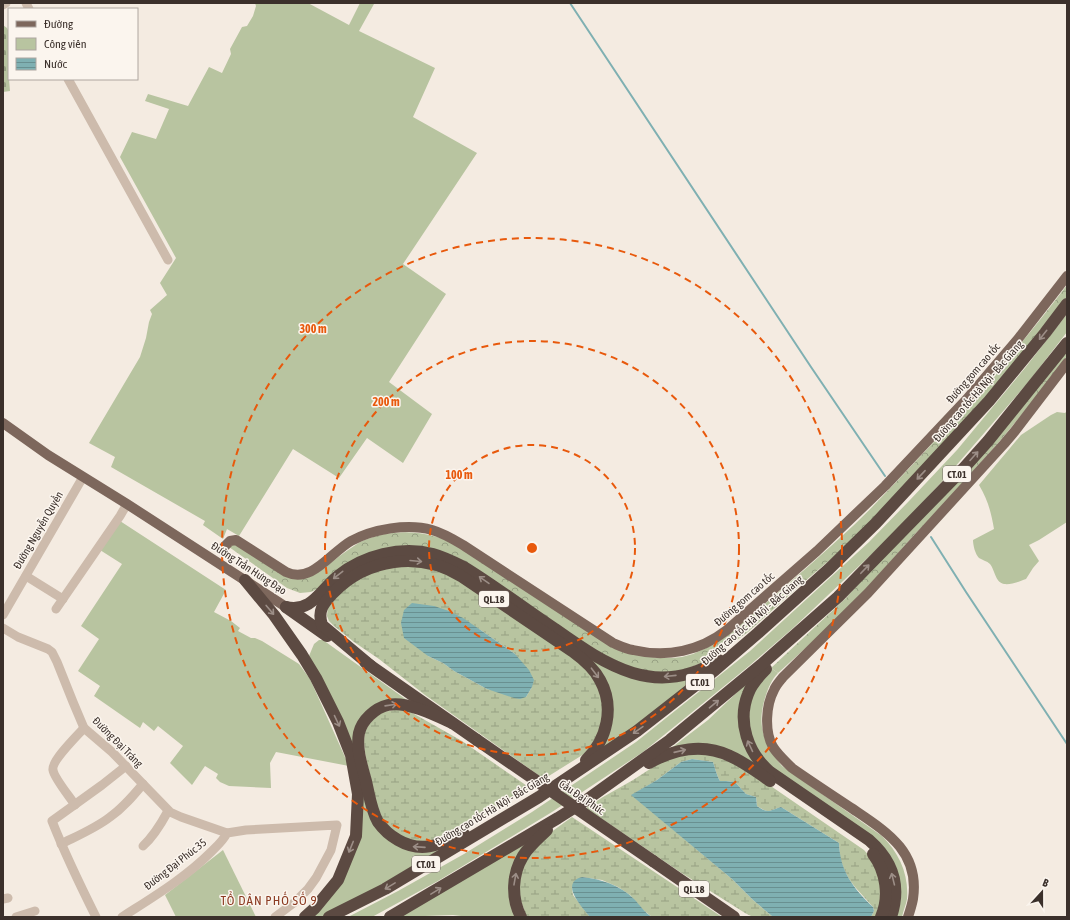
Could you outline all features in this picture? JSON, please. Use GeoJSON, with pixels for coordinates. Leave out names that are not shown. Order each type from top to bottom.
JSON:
{"type":"FeatureCollection","features":[{"type":"Feature","properties":{"kind":"highway","name":"Đường cao tốc Hà Nội - Bắc Giang"},"geometry":{"type":"LineString","coordinates":[[329,917],[385,889],[539,797],[637,731],[715,670],[828,569],[896,503],[989,401],[1067,304]]}},
{"type":"Feature","properties":{"kind":"highway","name":"CT.01"},"geometry":{"type":"LineString","coordinates":[[390,917],[585,801],[670,740],[761,665],[838,597],[963,469],[988,441],[1067,343]]}},
{"type":"Feature","properties":{"kind":"highway"},"geometry":{"type":"LineString","coordinates":[[286,606],[290,608],[297,607],[311,602],[317,598],[331,581],[345,570],[376,556],[400,552],[433,554],[456,562],[583,649],[605,662],[638,675],[669,677],[682,675],[697,670],[720,659],[824,568],[848,550]]}},
{"type":"Feature","properties":{"kind":"highway","name":"QL.18"},"geometry":{"type":"LineString","coordinates":[[371,666],[324,627],[320,619],[321,610],[326,600],[337,589],[357,574],[381,564],[406,560],[430,563],[453,572],[579,657],[593,670],[604,688],[607,709],[606,725],[600,740],[591,755],[539,797]]}},
{"type":"Feature","properties":{"kind":"highway"},"geometry":{"type":"LineString","coordinates":[[245,580],[274,615],[316,678],[338,722],[351,755],[358,794],[356,836],[338,880],[306,917]]}},
{"type":"Feature","properties":{"kind":"highway"},"geometry":{"type":"LineString","coordinates":[[838,597],[763,672],[754,683],[746,700],[744,728],[748,742],[764,767],[869,840],[882,854],[894,876],[895,883],[895,898],[891,917]]}},
{"type":"Feature","properties":{"kind":"highway","name":"Đường Trần Hưng Đạo"},"geometry":{"type":"LineString","coordinates":[[286,606],[477,740]]}},
{"type":"Feature","properties":{"kind":"highway"},"geometry":{"type":"LineString","coordinates":[[452,723],[421,710],[395,704],[388,705],[377,710],[363,723],[359,732],[359,753],[372,805],[376,817],[382,826],[391,836],[402,842],[413,846],[429,847],[453,839],[520,808]]}},
{"type":"Feature","properties":{"kind":"highway","name":"Cầu Đại Phúc"},"geometry":{"type":"LineString","coordinates":[[477,740],[734,917]]}},
{"type":"Feature","properties":{"kind":"highway"},"geometry":{"type":"LineString","coordinates":[[585,801],[622,782],[648,764],[670,753],[698,748],[713,750],[730,755],[756,771],[863,845],[872,853],[880,865],[886,888],[885,906],[881,917]]}},
{"type":"Feature","properties":{"kind":"highway"},"geometry":{"type":"LineString","coordinates":[[521,917],[516,906],[514,896],[517,869],[523,856],[558,818]]}},
{"type":"Feature","properties":{"kind":"main road","name":"Đường gom cao tốc"},"geometry":{"type":"LineString","coordinates":[[224,547],[230,541],[236,540],[286,572],[292,575],[301,576],[310,573],[342,547],[365,535],[391,528],[417,528],[431,530],[441,533],[463,545],[613,643],[633,650],[657,654],[675,653],[696,648],[727,630],[817,551],[885,486],[966,400],[1023,332],[1067,276]]}},
{"type":"Feature","properties":{"kind":"main road"},"geometry":{"type":"LineString","coordinates":[[908,917],[913,900],[914,883],[911,867],[903,850],[887,833],[792,768],[782,758],[770,740],[767,720],[768,705],[774,688],[783,677],[868,593],[1004,444],[1067,363]]}},
{"type":"Feature","properties":{"kind":"main road","name":"Đường Trần Hưng Đạo"},"geometry":{"type":"LineString","coordinates":[[3,423],[48,455],[286,606]]}},
{"type":"Feature","properties":{"kind":"street"},"geometry":{"type":"LineString","coordinates":[[69,80],[168,260]]}},
{"type":"Feature","properties":{"kind":"street","name":"Đường Nguyễn Quyền"},"geometry":{"type":"LineString","coordinates":[[3,615],[83,477]]}},
{"type":"Feature","properties":{"kind":"street"},"geometry":{"type":"LineString","coordinates":[[56,608],[127,504]]}},
{"type":"Feature","properties":{"kind":"street"},"geometry":{"type":"LineString","coordinates":[[26,576],[63,599]]}},
{"type":"Feature","properties":{"kind":"street","name":"Đường Đại Tráng"},"geometry":{"type":"LineString","coordinates":[[3,628],[18,637],[48,648],[52,652],[84,728],[112,752],[168,811],[227,833]]}},
{"type":"Feature","properties":{"kind":"street"},"geometry":{"type":"LineString","coordinates":[[75,804],[55,777],[52,770],[59,756],[84,728]]}},
{"type":"Feature","properties":{"kind":"street"},"geometry":{"type":"LineString","coordinates":[[96,917],[61,844],[52,821],[126,766]]}},
{"type":"Feature","properties":{"kind":"street"},"geometry":{"type":"LineString","coordinates":[[61,844],[82,834],[109,818],[128,802],[143,784]]}},
{"type":"Feature","properties":{"kind":"street"},"geometry":{"type":"LineString","coordinates":[[143,846],[151,839],[168,811]]}},
{"type":"Feature","properties":{"kind":"street"},"geometry":{"type":"LineString","coordinates":[[227,833],[246,830],[337,825],[331,850],[316,878],[308,889],[295,902],[275,917]]}},
{"type":"Feature","properties":{"kind":"street","name":"Đường Đại Phúc 35"},"geometry":{"type":"LineString","coordinates":[[122,917],[168,887],[202,861],[225,838],[227,833]]}},
{"type":"Feature","properties":{"kind":"street"},"geometry":{"type":"LineString","coordinates":[[16,917],[35,911]]}},
{"type":"Feature","properties":{"kind":"green space"},"geometry":{"type":"Polygon","coordinates":[[[255,3],[308,3],[349,25],[360,3],[374,4],[359,31],[435,68],[413,117],[477,153],[403,264],[446,294],[389,382],[432,414],[403,463],[367,438],[339,478],[293,449],[239,536],[227,529],[223,539],[203,525],[205,521],[111,467],[115,457],[89,443],[140,357],[152,314],[150,310],[167,295],[160,283],[176,258],[120,157],[132,132],[156,139],[169,109],[145,101],[148,94],[188,106],[209,67],[222,73],[231,54],[230,49],[242,27],[247,26],[253,16],[256,6],[255,3]]]}},
{"type":"Feature","properties":{"kind":"green space"},"geometry":{"type":"Polygon","coordinates":[[[3,25],[8,30],[8,80],[10,91],[3,92],[3,25]]]}},
{"type":"Feature","properties":{"kind":"green space"},"geometry":{"type":"Polygon","coordinates":[[[1067,285],[1067,297],[1030,346],[995,388],[853,540],[748,632],[719,653],[699,664],[678,672],[652,672],[317,589],[311,592],[300,593],[287,588],[229,547],[234,544],[297,579],[314,575],[360,542],[372,537],[389,533],[406,532],[432,536],[449,541],[590,633],[656,658],[682,657],[693,654],[715,644],[728,635],[839,539],[862,517],[974,398],[1031,331],[1067,285]]]}},
{"type":"Feature","properties":{"kind":"green space"},"geometry":{"type":"Polygon","coordinates":[[[1067,314],[1067,332],[1030,380],[947,476],[904,523],[876,550],[792,629],[749,666],[643,752],[552,812],[438,881],[372,917],[348,917],[464,854],[532,812],[636,742],[750,651],[869,542],[957,450],[1025,368],[1067,314]]]}},
{"type":"Feature","properties":{"kind":"green space"},"geometry":{"type":"Polygon","coordinates":[[[1067,349],[1067,359],[1000,441],[866,589],[821,634],[778,673],[771,668],[846,598],[1067,349]]]}},
{"type":"Feature","properties":{"kind":"green space"},"geometry":{"type":"Polygon","coordinates":[[[1067,411],[1067,522],[1029,545],[1039,561],[1026,579],[1007,584],[1001,583],[992,566],[979,558],[975,552],[973,540],[994,529],[989,506],[979,485],[1021,435],[1051,415],[1057,412],[1065,413],[1067,411]]]}},
{"type":"Feature","properties":{"kind":"green space"},"geometry":{"type":"Polygon","coordinates":[[[120,521],[226,590],[214,612],[231,621],[240,628],[238,631],[251,638],[262,641],[299,664],[310,679],[349,766],[276,752],[270,763],[271,788],[229,786],[220,782],[216,778],[218,774],[205,766],[192,785],[170,763],[183,746],[158,726],[154,731],[143,722],[140,728],[94,696],[100,686],[78,671],[99,639],[81,626],[122,564],[100,550],[120,521]]]}},
{"type":"Feature","properties":{"kind":"green space"},"geometry":{"type":"Polygon","coordinates":[[[389,565],[447,571],[586,666],[604,699],[600,734],[584,754],[544,779],[425,695],[379,659],[354,642],[329,621],[327,616],[328,606],[348,583],[389,565]],[[412,603],[428,656],[443,663],[454,671],[487,689],[526,697],[532,687],[515,654],[463,618],[434,606],[412,603]]]}},
{"type":"Feature","properties":{"kind":"green space"},"geometry":{"type":"Polygon","coordinates":[[[561,639],[708,671],[598,755],[561,639]]]}},
{"type":"Feature","properties":{"kind":"green space"},"geometry":{"type":"Polygon","coordinates":[[[319,640],[323,640],[411,703],[376,705],[356,752],[309,656],[314,644],[319,640]]]}},
{"type":"Feature","properties":{"kind":"green space"},"geometry":{"type":"Polygon","coordinates":[[[771,668],[778,673],[768,689],[763,705],[762,715],[763,733],[770,749],[782,766],[882,836],[888,843],[902,864],[906,881],[907,899],[902,917],[895,917],[895,869],[761,757],[748,727],[751,695],[771,668]]]}},
{"type":"Feature","properties":{"kind":"green space"},"geometry":{"type":"Polygon","coordinates":[[[749,681],[742,699],[759,766],[670,749],[708,720],[749,681]]]}},
{"type":"Feature","properties":{"kind":"green space"},"geometry":{"type":"Polygon","coordinates":[[[403,708],[462,741],[530,788],[463,828],[438,840],[425,842],[417,841],[395,832],[384,821],[375,800],[364,749],[364,738],[367,727],[379,713],[403,708]]]}},
{"type":"Feature","properties":{"kind":"green space"},"geometry":{"type":"Polygon","coordinates":[[[701,752],[740,765],[864,850],[872,859],[883,885],[877,917],[871,917],[874,911],[873,907],[849,879],[840,858],[839,843],[781,807],[769,811],[757,806],[756,797],[746,794],[735,782],[720,781],[713,762],[692,759],[681,762],[657,780],[632,795],[732,879],[773,917],[753,917],[745,913],[680,872],[586,808],[664,760],[701,752]]]}},
{"type":"Feature","properties":{"kind":"green space"},"geometry":{"type":"Polygon","coordinates":[[[361,778],[444,847],[362,897],[322,917],[310,917],[343,876],[361,778]]]}},
{"type":"Feature","properties":{"kind":"green space"},"geometry":{"type":"Polygon","coordinates":[[[572,817],[722,917],[652,917],[642,909],[630,895],[618,887],[602,880],[582,877],[572,888],[573,895],[590,917],[527,917],[520,899],[520,875],[528,856],[543,838],[572,817]]]}},
{"type":"Feature","properties":{"kind":"green space"},"geometry":{"type":"Polygon","coordinates":[[[528,842],[517,917],[469,917],[453,915],[397,917],[528,842]]]}},
{"type":"Feature","properties":{"kind":"green space"},"geometry":{"type":"Polygon","coordinates":[[[223,850],[256,917],[176,917],[165,895],[223,850]]]}},
{"type":"Feature","properties":{"kind":"water"},"geometry":{"type":"Polygon","coordinates":[[[412,603],[434,606],[449,611],[463,618],[515,654],[529,670],[534,680],[526,697],[520,699],[514,698],[487,689],[454,671],[443,663],[428,656],[404,638],[401,623],[404,610],[412,603]]]}},
{"type":"Feature","properties":{"kind":"water"},"geometry":{"type":"Polygon","coordinates":[[[692,759],[713,762],[720,781],[735,782],[746,794],[756,797],[757,806],[761,809],[769,811],[781,807],[839,843],[845,871],[859,893],[873,907],[874,911],[871,917],[773,917],[732,879],[631,795],[657,780],[681,762],[692,759]]]}},
{"type":"Feature","properties":{"kind":"water"},"geometry":{"type":"Polygon","coordinates":[[[582,877],[603,881],[623,890],[652,917],[590,917],[574,896],[572,890],[572,884],[575,880],[582,877]]]}},
{"type":"Feature","properties":{"kind":"waterway"},"geometry":{"type":"LineString","coordinates":[[570,3],[885,476]]}},
{"type":"Feature","properties":{"kind":"waterway"},"geometry":{"type":"LineString","coordinates":[[931,537],[1067,744]]}},
{"type":"Feature","properties":{"kind":"district","name":"TỔ DÂN PHỐ SỐ 9"},"geometry":{"type":"Point","coordinates":[269,900]}}]}
